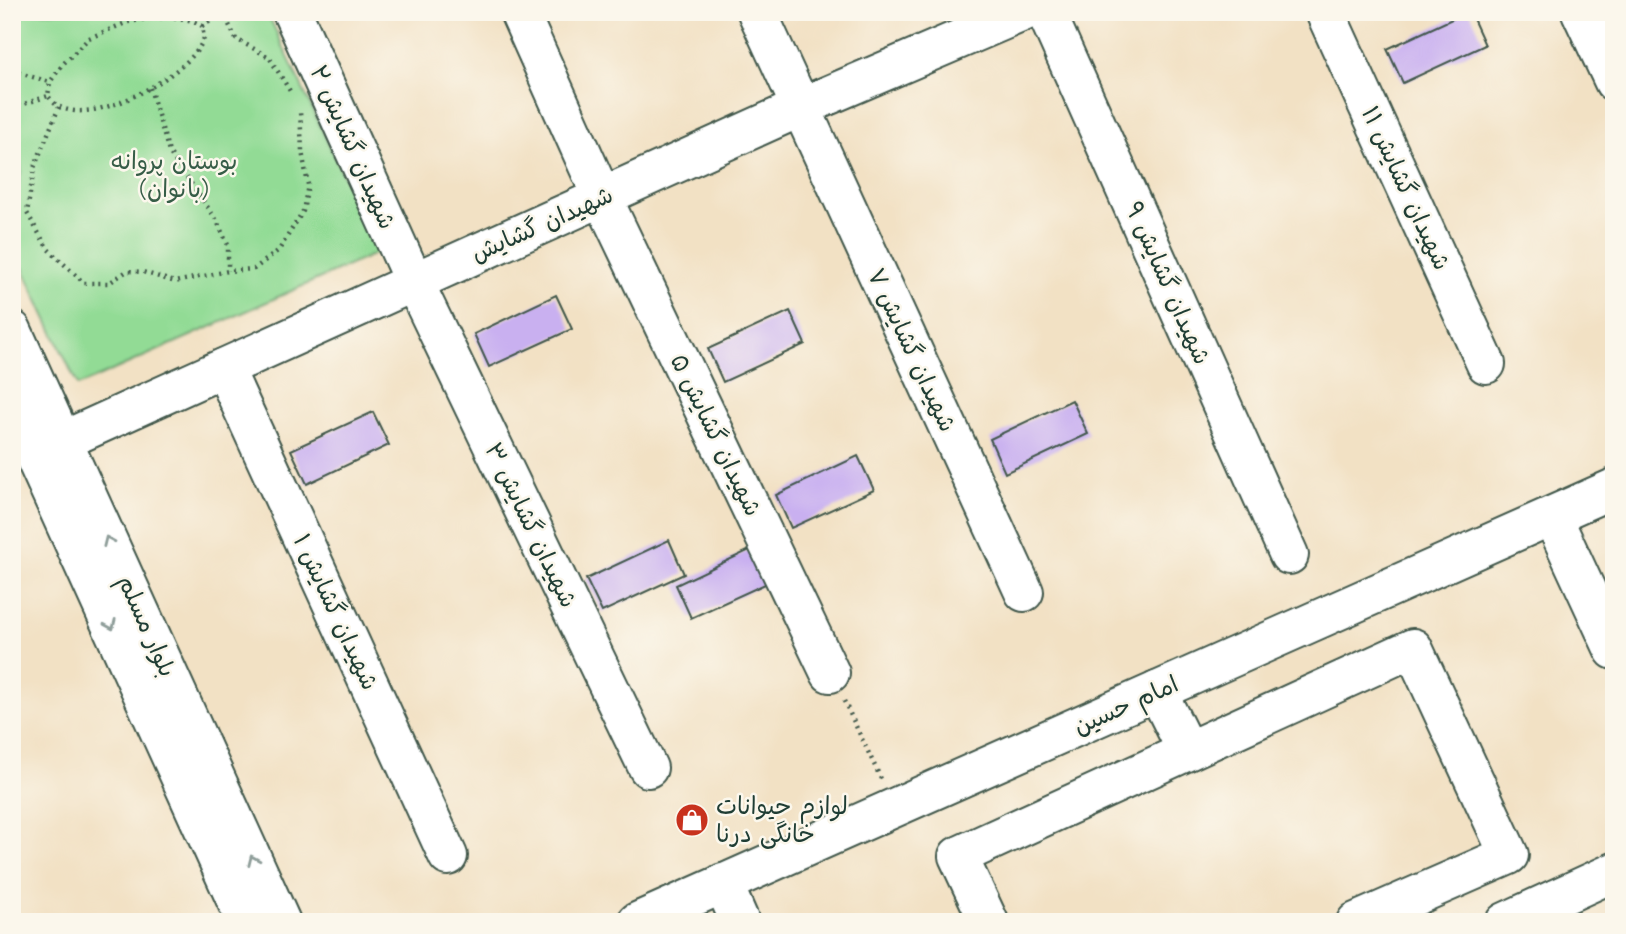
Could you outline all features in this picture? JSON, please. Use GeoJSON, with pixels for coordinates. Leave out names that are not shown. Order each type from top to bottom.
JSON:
{"type":"FeatureCollection","features":[{"type":"Feature","properties":{"kind":"street","name":"شهیدان گشایش ۲"},"geometry":{"type":"LineString","coordinates":[[292,12],[414,282]]}},
{"type":"Feature","properties":{"kind":"street","name":"شهیدان گشایش ۵"},"geometry":{"type":"LineString","coordinates":[[519,12],[603,197],[830,673]]}},
{"type":"Feature","properties":{"kind":"street","name":"شهیدان گشایش ۷"},"geometry":{"type":"LineString","coordinates":[[757,12],[1024,592]]}},
{"type":"Feature","properties":{"kind":"street","name":"شهیدان گشایش"},"geometry":{"type":"LineString","coordinates":[[48,448],[801,107],[1023,12]]}},
{"type":"Feature","properties":{"kind":"street","name":"شهیدان گشایش ۹"},"geometry":{"type":"LineString","coordinates":[[1046,12],[1289,555]]}},
{"type":"Feature","properties":{"kind":"street","name":"شهیدان گشایش ۱۱"},"geometry":{"type":"LineString","coordinates":[[1325,12],[1486,363]]}},
{"type":"Feature","properties":{"kind":"street"},"geometry":{"type":"LineString","coordinates":[[1581,12],[1614,82]]}},
{"type":"Feature","properties":{"kind":"street","name":"شهیدان گشایش ۳"},"geometry":{"type":"LineString","coordinates":[[414,282],[648,768]]}},
{"type":"Feature","properties":{"kind":"street","name":"بلوار مسلم"},"geometry":{"type":"LineString","coordinates":[[12,330],[48,448],[246,922]]}},
{"type":"Feature","properties":{"kind":"street","name":"شهیدان گشایش ۱"},"geometry":{"type":"LineString","coordinates":[[224,368],[448,856]]}},
{"type":"Feature","properties":{"kind":"street","name":"بلوار مسلم"},"geometry":{"type":"LineString","coordinates":[[12,407],[48,448],[281,922]]}},
{"type":"Feature","properties":{"kind":"street","name":"امام حسین"},"geometry":{"type":"LineString","coordinates":[[638,922],[685,912],[723,883],[1614,488]]}},
{"type":"Feature","properties":{"kind":"street"},"geometry":{"type":"LineString","coordinates":[[1552,516],[1614,650]]}},
{"type":"Feature","properties":{"kind":"street"},"geometry":{"type":"LineString","coordinates":[[989,922],[958,856],[1413,648],[1508,855],[1356,922]]}},
{"type":"Feature","properties":{"kind":"street"},"geometry":{"type":"LineString","coordinates":[[1157,691],[1187,751]]}},
{"type":"Feature","properties":{"kind":"street"},"geometry":{"type":"LineString","coordinates":[[1505,922],[1614,872]]}},
{"type":"Feature","properties":{"kind":"street"},"geometry":{"type":"LineString","coordinates":[[723,883],[740,922]]}},
{"type":"Feature","properties":{"kind":"path"},"geometry":{"type":"LineString","coordinates":[[122,12],[128,22]]}},
{"type":"Feature","properties":{"kind":"path"},"geometry":{"type":"LineString","coordinates":[[202,26],[224,13],[236,39],[269,57],[294,97]]}},
{"type":"Feature","properties":{"kind":"path"},"geometry":{"type":"LineString","coordinates":[[153,18],[178,18],[195,21],[202,26],[204,38],[196,52],[150,88],[116,104],[90,110],[73,110],[59,107],[48,96],[50,82],[63,64],[89,38],[128,22],[153,18]]}},
{"type":"Feature","properties":{"kind":"path"},"geometry":{"type":"LineString","coordinates":[[12,71],[50,82]]}},
{"type":"Feature","properties":{"kind":"path"},"geometry":{"type":"LineString","coordinates":[[150,88],[169,152],[216,219],[228,245],[228,271]]}},
{"type":"Feature","properties":{"kind":"path"},"geometry":{"type":"LineString","coordinates":[[12,108],[48,96]]}},
{"type":"Feature","properties":{"kind":"path"},"geometry":{"type":"LineString","coordinates":[[59,107],[34,168],[27,213],[48,249],[84,282],[109,283],[127,271],[143,272],[174,282],[228,271],[254,269],[279,250],[303,211],[308,185],[302,151],[300,107]]}},
{"type":"Feature","properties":{"kind":"path"},"geometry":{"type":"LineString","coordinates":[[830,673],[895,807]]}},
{"type":"Feature","properties":{"kind":"green space","name":"بوستان پروانه (بانوان)"},"geometry":{"type":"Polygon","coordinates":[[[12,12],[267,12],[379,252],[78,386],[12,245],[12,212],[21,171],[12,123],[12,12]]]}},
{"type":"Feature","properties":{"kind":"building"},"geometry":{"type":"Polygon","coordinates":[[[1470,12],[1485,45],[1403,83],[1387,49],[1470,12]]]}},
{"type":"Feature","properties":{"kind":"building"},"geometry":{"type":"Polygon","coordinates":[[[556,295],[572,329],[489,367],[474,334],[556,295]]]}},
{"type":"Feature","properties":{"kind":"building"},"geometry":{"type":"Polygon","coordinates":[[[790,311],[805,344],[723,382],[708,349],[790,311]]]}},
{"type":"Feature","properties":{"kind":"building"},"geometry":{"type":"Polygon","coordinates":[[[1072,400],[1088,434],[1005,473],[990,439],[1072,400]]]}},
{"type":"Feature","properties":{"kind":"building"},"geometry":{"type":"Polygon","coordinates":[[[373,412],[389,445],[307,484],[291,450],[373,412]]]}},
{"type":"Feature","properties":{"kind":"building"},"geometry":{"type":"Polygon","coordinates":[[[858,456],[874,490],[791,528],[776,495],[858,456]]]}},
{"type":"Feature","properties":{"kind":"building"},"geometry":{"type":"Polygon","coordinates":[[[669,540],[684,574],[602,612],[586,579],[669,540]]]}},
{"type":"Feature","properties":{"kind":"building"},"geometry":{"type":"Polygon","coordinates":[[[758,546],[774,580],[691,618],[676,585],[758,546]]]}},
{"type":"Feature","properties":{"kind":"place","name":"لوازم حیوانات خانگی درنا"},"geometry":{"type":"Point","coordinates":[692,820]}}]}
